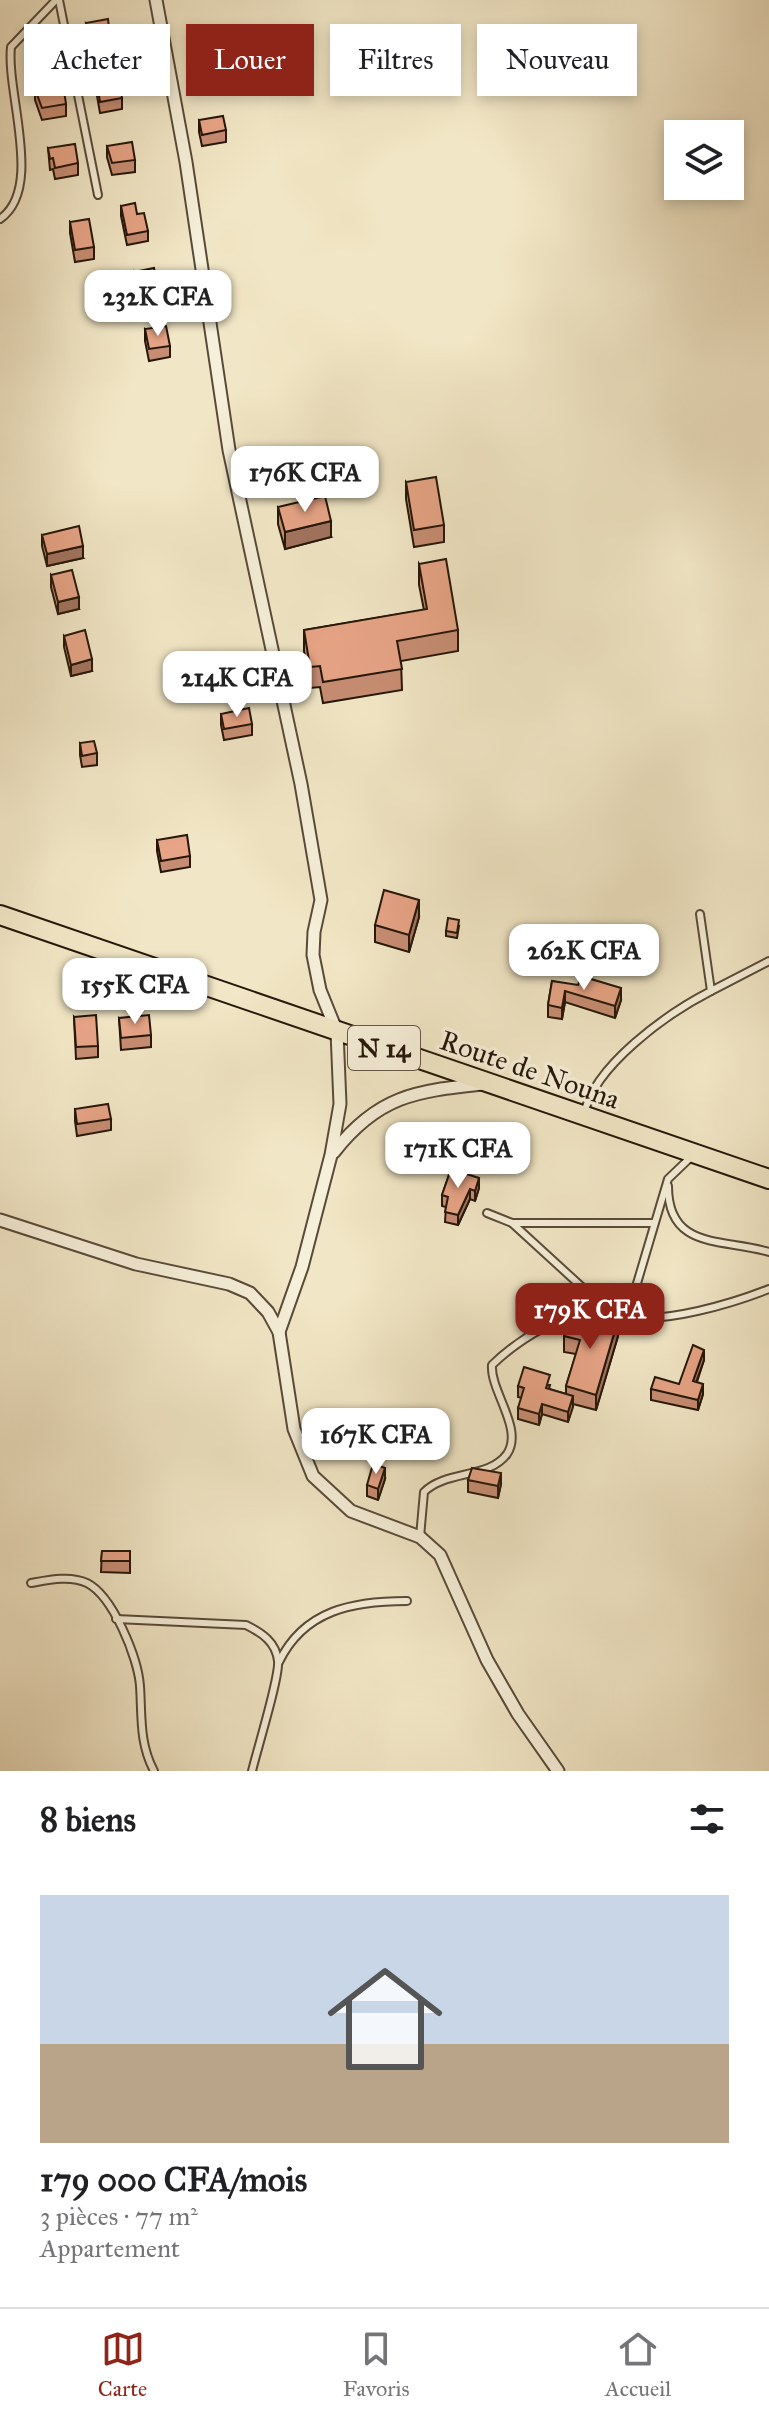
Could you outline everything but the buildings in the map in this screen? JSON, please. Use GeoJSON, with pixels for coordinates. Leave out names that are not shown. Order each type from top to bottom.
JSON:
{"type":"FeatureCollection","features":[{"type":"Feature","properties":{"kind":"main road","name":"Route de Nouna"},"geometry":{"type":"LineString","coordinates":[[0,915],[769,1179]]}},
{"type":"Feature","properties":{"kind":"street"},"geometry":{"type":"LineString","coordinates":[[156,0],[186,162],[229,450],[301,784],[319,886],[321,900],[313,955],[320,990],[337,1032],[340,1104],[331,1155],[302,1267],[279,1332]]}},
{"type":"Feature","properties":{"kind":"street"},"geometry":{"type":"LineString","coordinates":[[331,1155],[371,1112],[400,1096],[486,1083]]}},
{"type":"Feature","properties":{"kind":"street"},"geometry":{"type":"LineString","coordinates":[[0,1220],[136,1264],[229,1284],[259,1302],[279,1332],[294,1429],[313,1476],[351,1511],[420,1537],[440,1555],[487,1660],[518,1714],[558,1771]]}},
{"type":"Feature","properties":{"kind":"lane"},"geometry":{"type":"LineString","coordinates":[[57,0],[98,195]]}},
{"type":"Feature","properties":{"kind":"lane"},"geometry":{"type":"LineString","coordinates":[[0,219],[20,193],[22,168],[11,47],[57,0]]}},
{"type":"Feature","properties":{"kind":"lane"},"geometry":{"type":"LineString","coordinates":[[700,914],[711,991]]}},
{"type":"Feature","properties":{"kind":"lane"},"geometry":{"type":"LineString","coordinates":[[584,1118],[588,1097],[628,1049],[686,1004],[768,961]]}},
{"type":"Feature","properties":{"kind":"lane"},"geometry":{"type":"LineString","coordinates":[[627,1317],[668,1179],[694,1155]]}},
{"type":"Feature","properties":{"kind":"lane"},"geometry":{"type":"LineString","coordinates":[[668,1179],[668,1203],[675,1220],[685,1231],[701,1239],[769,1252]]}},
{"type":"Feature","properties":{"kind":"lane"},"geometry":{"type":"LineString","coordinates":[[487,1213],[512,1223],[606,1309],[627,1317],[657,1320],[735,1302],[769,1289]]}},
{"type":"Feature","properties":{"kind":"lane"},"geometry":{"type":"LineString","coordinates":[[512,1223],[654,1223]]}},
{"type":"Feature","properties":{"kind":"lane"},"geometry":{"type":"LineString","coordinates":[[420,1537],[424,1492],[445,1479],[485,1469],[506,1456],[511,1447],[511,1429],[491,1376],[492,1365],[514,1343],[569,1317],[606,1309]]}},
{"type":"Feature","properties":{"kind":"lane"},"geometry":{"type":"LineString","coordinates":[[31,1583],[58,1579],[87,1583],[103,1597],[130,1643],[137,1666],[142,1733],[154,1771]]}},
{"type":"Feature","properties":{"kind":"lane"},"geometry":{"type":"LineString","coordinates":[[252,1771],[279,1662],[289,1642],[307,1623],[326,1613],[373,1601],[407,1601]]}},
{"type":"Feature","properties":{"kind":"lane"},"geometry":{"type":"LineString","coordinates":[[116,1619],[246,1625],[262,1633],[273,1644],[279,1662]]}}]}
